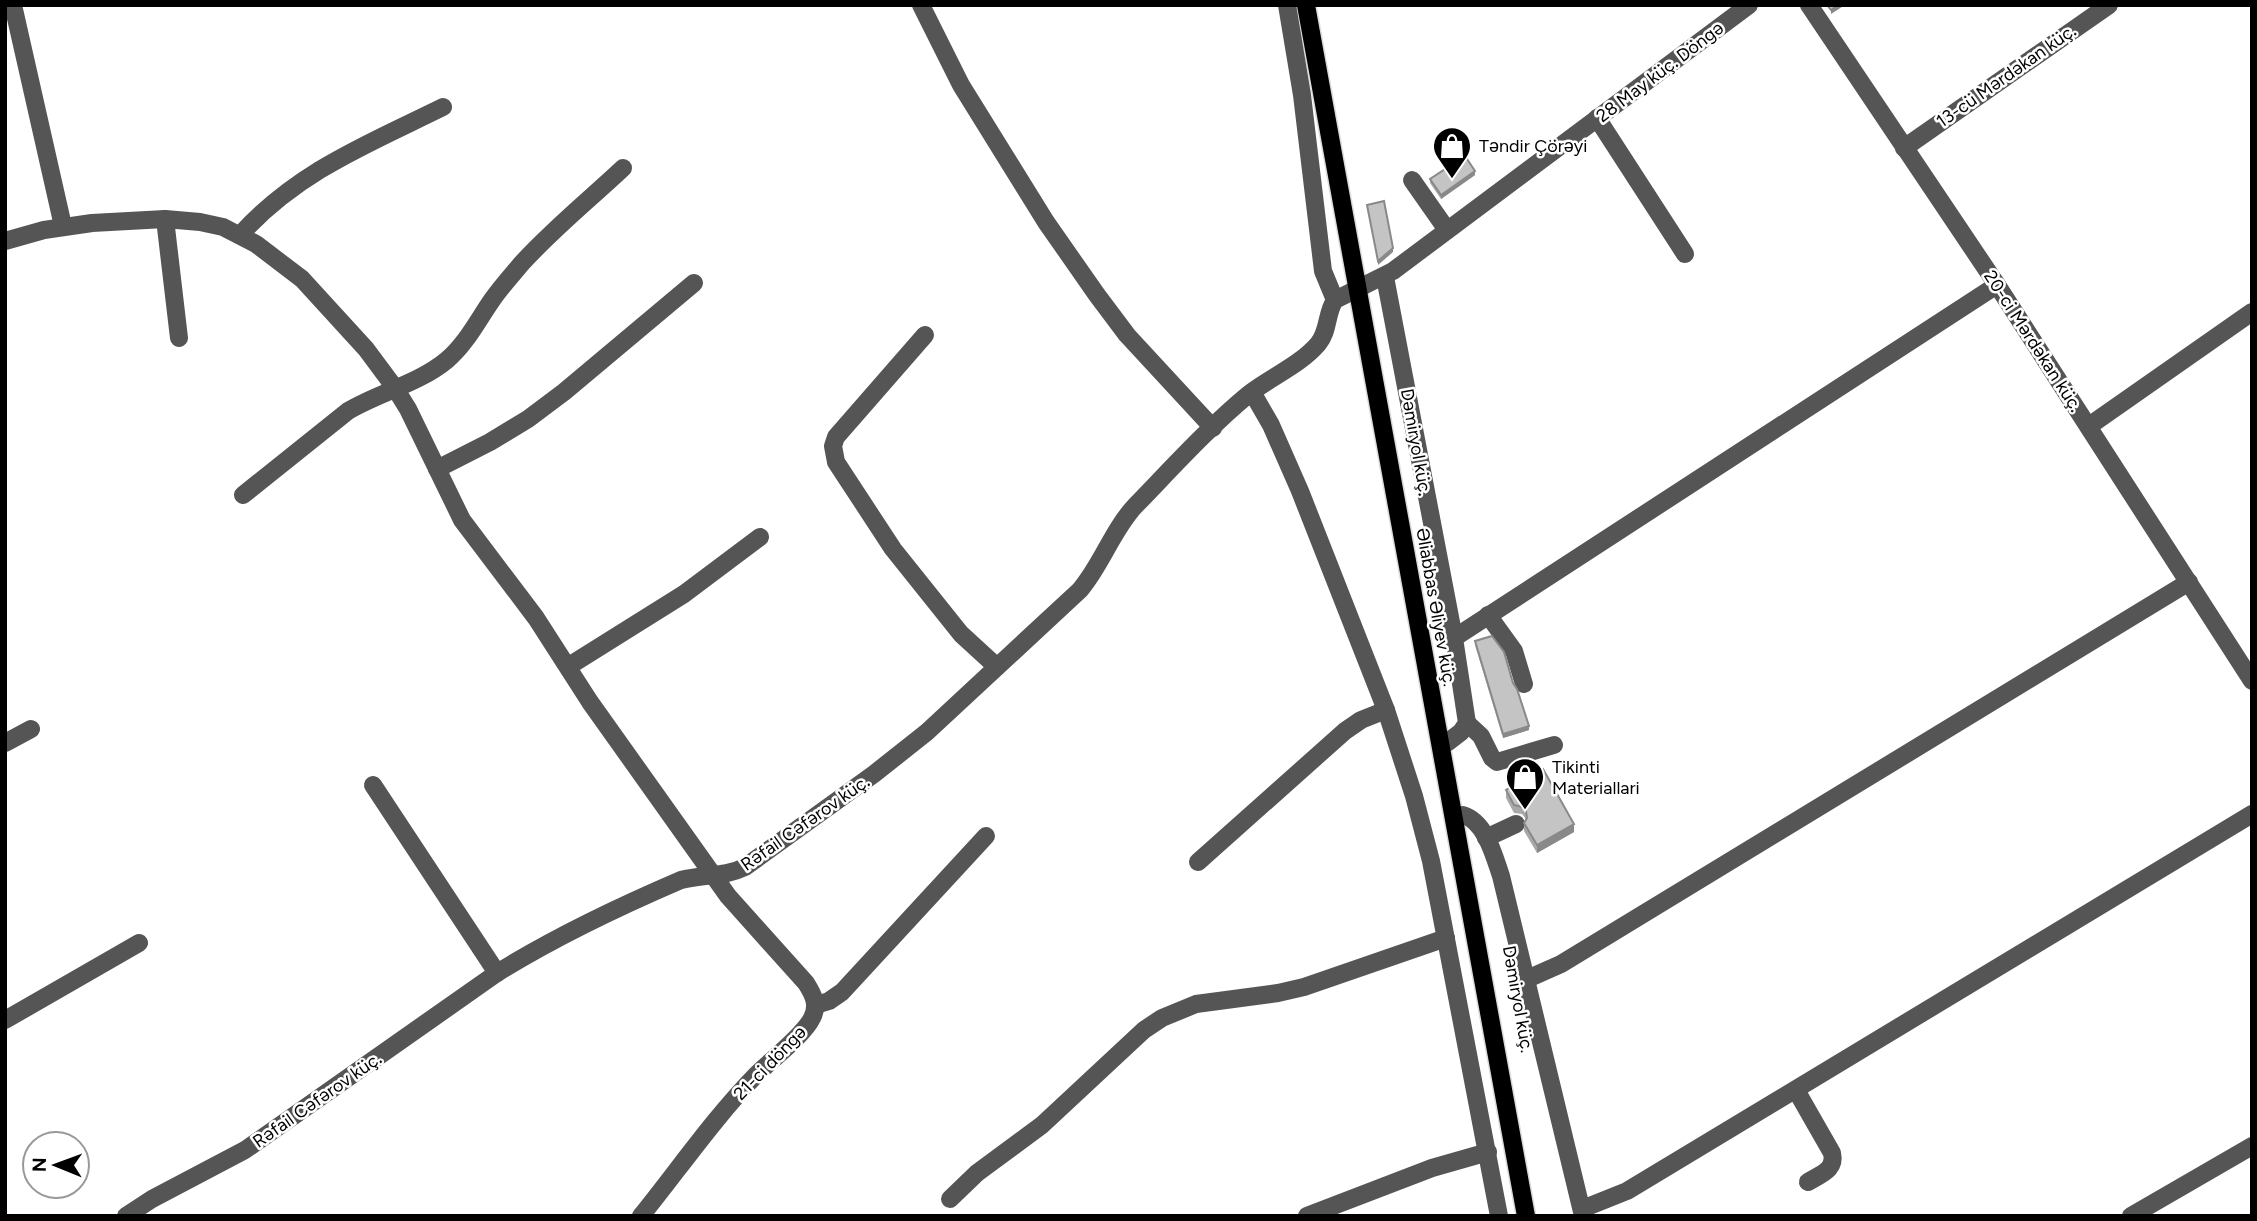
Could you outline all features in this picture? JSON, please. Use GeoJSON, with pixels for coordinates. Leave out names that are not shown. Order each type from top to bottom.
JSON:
{"type":"FeatureCollection","features":[{"type":"Feature","properties":{"kind":"main road","name":"Əliabbas Əliyev küç."},"geometry":{"type":"LineString","coordinates":[[1306,5],[1362,287],[1526,1216]]}},
{"type":"Feature","properties":{"kind":"main road","name":"Dəmiryol küç."},"geometry":{"type":"LineString","coordinates":[[1317,5],[1362,287],[1536,1216]]}},
{"type":"Feature","properties":{"kind":"street"},"geometry":{"type":"LineString","coordinates":[[13,5],[63,226]]}},
{"type":"Feature","properties":{"kind":"street"},"geometry":{"type":"LineString","coordinates":[[922,5],[961,85],[1046,222],[1126,335],[1213,428]]}},
{"type":"Feature","properties":{"kind":"street"},"geometry":{"type":"LineString","coordinates":[[1287,5],[1302,96],[1323,271],[1335,300],[1362,287]]}},
{"type":"Feature","properties":{"kind":"street","name":"28 May küç. Döngə"},"geometry":{"type":"LineString","coordinates":[[1362,287],[1385,277],[1749,5]]}},
{"type":"Feature","properties":{"kind":"street","name":"20-ci Mərdəkan küç."},"geometry":{"type":"LineString","coordinates":[[1809,5],[1997,285],[2251,679]]}},
{"type":"Feature","properties":{"kind":"street","name":"13-cü Mərdəkan küç."},"geometry":{"type":"LineString","coordinates":[[1904,148],[2109,5]]}},
{"type":"Feature","properties":{"kind":"street"},"geometry":{"type":"LineString","coordinates":[[240,235],[280,196],[319,169],[443,107]]}},
{"type":"Feature","properties":{"kind":"street"},"geometry":{"type":"LineString","coordinates":[[1597,118],[1685,254]]}},
{"type":"Feature","properties":{"kind":"street"},"geometry":{"type":"LineString","coordinates":[[243,495],[348,411],[433,370],[450,358],[523,262],[623,168]]}},
{"type":"Feature","properties":{"kind":"street"},"geometry":{"type":"LineString","coordinates":[[1412,180],[1447,230]]}},
{"type":"Feature","properties":{"kind":"street"},"geometry":{"type":"LineString","coordinates":[[165,219],[179,338]]}},
{"type":"Feature","properties":{"kind":"street","name":"21-ci döngə"},"geometry":{"type":"LineString","coordinates":[[5,241],[63,226],[165,219],[200,222],[223,227],[240,235],[277,258],[302,279],[366,349],[395,388],[463,520],[536,618],[590,702],[744,916],[806,983],[816,1005],[813,1017],[755,1076],[641,1216]]}},
{"type":"Feature","properties":{"kind":"street"},"geometry":{"type":"LineString","coordinates":[[1385,277],[1454,638],[1467,723],[1481,736],[1492,758],[1497,762],[1554,745]]}},
{"type":"Feature","properties":{"kind":"street"},"geometry":{"type":"LineString","coordinates":[[437,469],[528,419],[694,282]]}},
{"type":"Feature","properties":{"kind":"street"},"geometry":{"type":"LineString","coordinates":[[1454,638],[1997,285]]}},
{"type":"Feature","properties":{"kind":"street","name":"Rəfail Cəfərov küç."},"geometry":{"type":"LineString","coordinates":[[126,1216],[152,1199],[245,1150],[497,973],[572,931],[666,887],[690,878],[734,873],[863,782],[927,732],[1080,590],[1133,508],[1225,415],[1318,344],[1326,331],[1330,309],[1335,300]]}},
{"type":"Feature","properties":{"kind":"street"},"geometry":{"type":"LineString","coordinates":[[2089,426],[2252,312]]}},
{"type":"Feature","properties":{"kind":"street"},"geometry":{"type":"LineString","coordinates":[[925,335],[836,437],[834,454],[892,550],[961,634],[997,667]]}},
{"type":"Feature","properties":{"kind":"street"},"geometry":{"type":"LineString","coordinates":[[1252,392],[1283,450],[1386,710],[1414,796],[1431,861],[1499,1216]]}},
{"type":"Feature","properties":{"kind":"street"},"geometry":{"type":"LineString","coordinates":[[569,666],[684,594],[760,537]]}},
{"type":"Feature","properties":{"kind":"street"},"geometry":{"type":"LineString","coordinates":[[1525,980],[1561,964],[2189,582]]}},
{"type":"Feature","properties":{"kind":"street"},"geometry":{"type":"LineString","coordinates":[[1488,615],[1514,651],[1524,684]]}},
{"type":"Feature","properties":{"kind":"street"},"geometry":{"type":"LineString","coordinates":[[1198,862],[1345,731],[1361,720],[1386,710]]}},
{"type":"Feature","properties":{"kind":"street"},"geometry":{"type":"LineString","coordinates":[[1448,742],[1461,732],[1467,723]]}},
{"type":"Feature","properties":{"kind":"street"},"geometry":{"type":"LineString","coordinates":[[5,743],[30,729]]}},
{"type":"Feature","properties":{"kind":"street"},"geometry":{"type":"LineString","coordinates":[[373,785],[497,973]]}},
{"type":"Feature","properties":{"kind":"street"},"geometry":{"type":"LineString","coordinates":[[1462,815],[1469,817],[1486,838],[1501,876],[1582,1212],[1628,1191],[2252,814]]}},
{"type":"Feature","properties":{"kind":"street"},"geometry":{"type":"LineString","coordinates":[[1486,838],[1516,824]]}},
{"type":"Feature","properties":{"kind":"street"},"geometry":{"type":"LineString","coordinates":[[816,1005],[829,1001],[842,992],[986,836]]}},
{"type":"Feature","properties":{"kind":"street"},"geometry":{"type":"LineString","coordinates":[[950,1199],[977,1173],[1042,1125],[1144,1030],[1162,1018],[1196,1004],[1304,987],[1446,938]]}},
{"type":"Feature","properties":{"kind":"street"},"geometry":{"type":"LineString","coordinates":[[5,1020],[139,943]]}},
{"type":"Feature","properties":{"kind":"street"},"geometry":{"type":"LineString","coordinates":[[1796,1090],[1834,1161],[1831,1168],[1808,1182]]}},
{"type":"Feature","properties":{"kind":"street"},"geometry":{"type":"LineString","coordinates":[[2131,1216],[2252,1146]]}},
{"type":"Feature","properties":{"kind":"street"},"geometry":{"type":"LineString","coordinates":[[1307,1216],[1408,1177],[1488,1152]]}},
{"type":"Feature","properties":{"kind":"building"},"geometry":{"type":"Polygon","coordinates":[[[1465,156],[1475,171],[1441,195],[1430,179],[1465,156]]]}},
{"type":"Feature","properties":{"kind":"building"},"geometry":{"type":"Polygon","coordinates":[[[1384,201],[1393,248],[1378,261],[1367,205],[1384,201]]]}},
{"type":"Feature","properties":{"kind":"building"},"geometry":{"type":"Polygon","coordinates":[[[1492,636],[1504,652],[1529,726],[1503,734],[1475,641],[1492,636]]]}},
{"type":"Feature","properties":{"kind":"building"},"geometry":{"type":"Polygon","coordinates":[[[1543,769],[1574,824],[1537,845],[1524,823],[1527,818],[1526,811],[1514,805],[1506,790],[1543,769]]]}},
{"type":"Feature","properties":{"kind":"place","name":"Təndir Çörəyi"},"geometry":{"type":"Point","coordinates":[1452,180]}},
{"type":"Feature","properties":{"kind":"place","name":"Tikinti Materiallari"},"geometry":{"type":"Point","coordinates":[1525,811]}}]}
